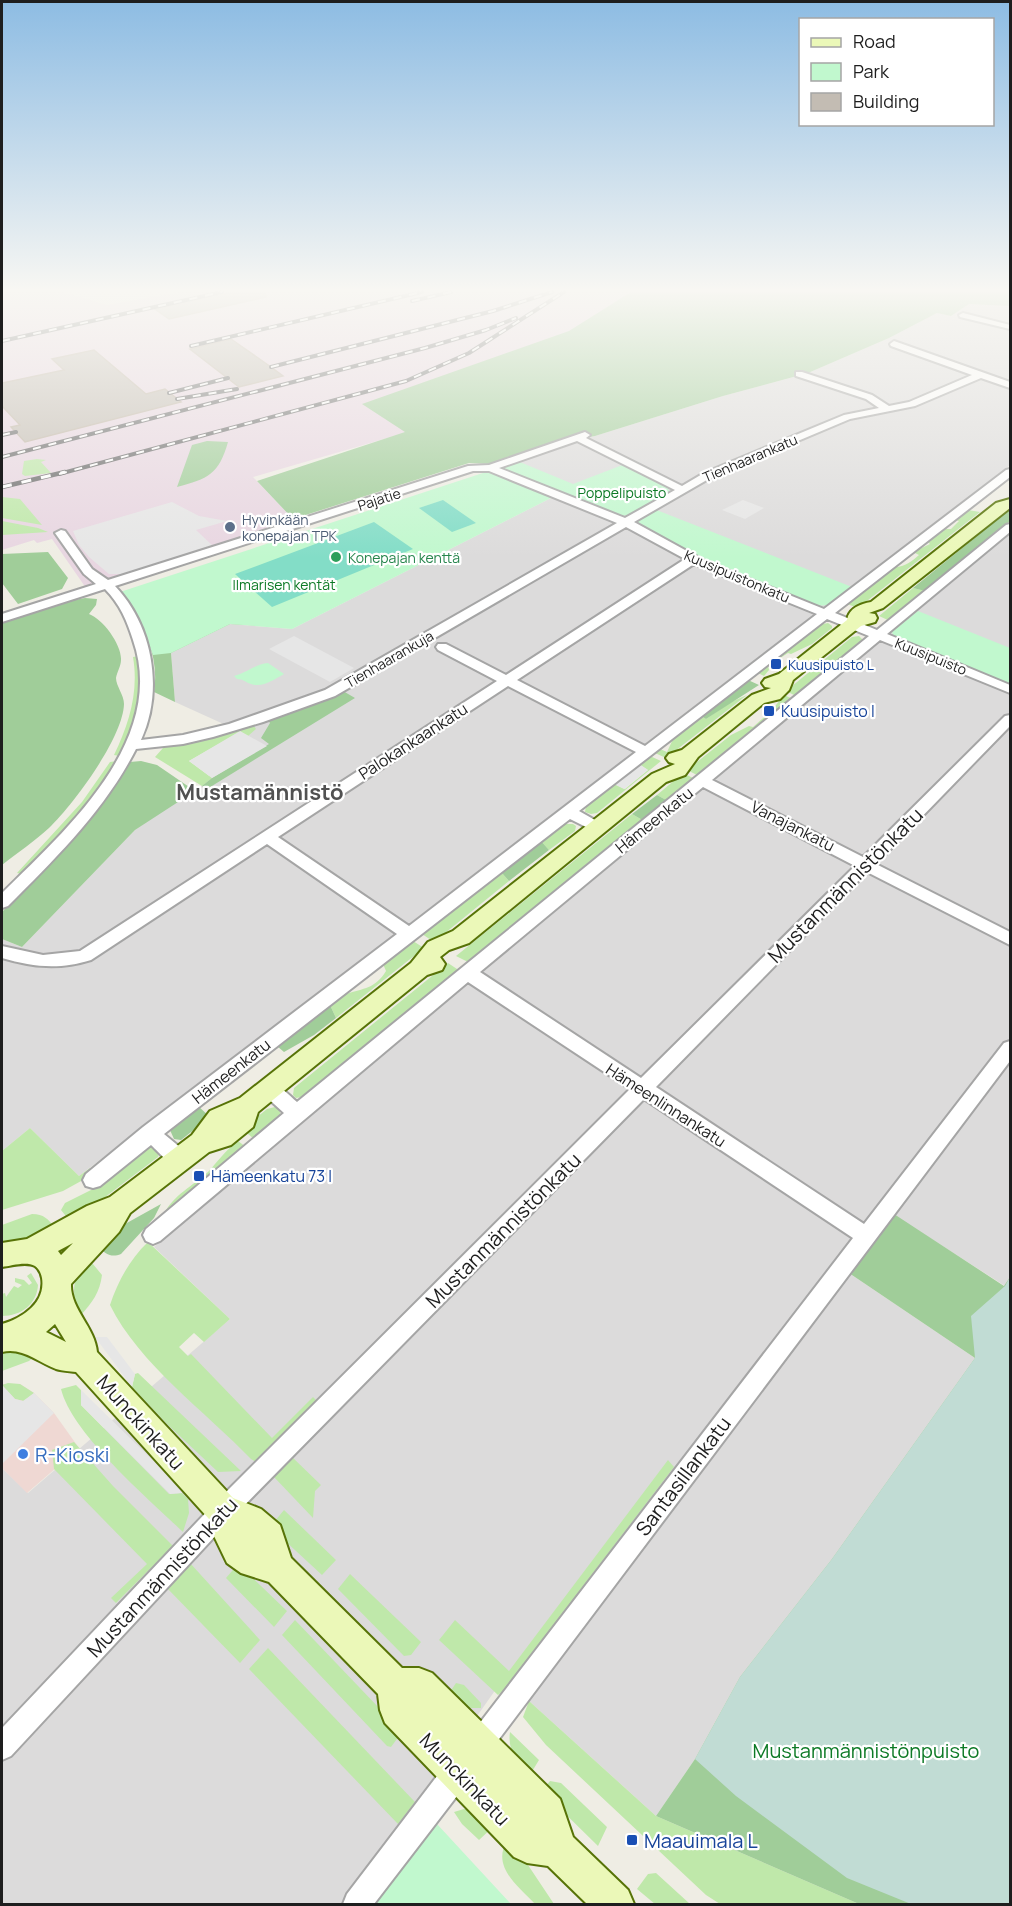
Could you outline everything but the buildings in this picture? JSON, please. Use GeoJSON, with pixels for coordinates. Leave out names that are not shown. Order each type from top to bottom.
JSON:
{"type":"FeatureCollection","features":[{"type":"Feature","properties":{"kind":"main road","name":"Hämeenkatu"},"geometry":{"type":"LineString","coordinates":[[10,1253],[53,1240],[97,1214],[120,1205],[201,1143],[222,1137],[244,1119],[247,1107],[268,1089],[419,969],[440,963],[455,950],[461,937],[659,778],[674,773],[686,764],[689,754],[758,699],[774,695],[783,686],[785,678],[853,623],[877,613],[877,605],[1006,505],[1002,499],[1011,492]]}},
{"type":"Feature","properties":{"kind":"main road","name":"Hämeenkatu"},"geometry":{"type":"LineString","coordinates":[[6,1337],[26,1330],[40,1320],[52,1306],[58,1284],[109,1222],[120,1205]]}},
{"type":"Feature","properties":{"kind":"main road","name":"Munckinkatu"},"geometry":{"type":"LineString","coordinates":[[10,1253],[44,1255],[54,1264],[65,1314],[82,1343],[83,1358],[223,1511],[231,1543],[251,1562],[278,1568],[395,1686],[398,1710],[469,1759],[527,1844],[557,1848],[614,1905]]}},
{"type":"Feature","properties":{"kind":"main road"},"geometry":{"type":"LineString","coordinates":[[6,1337],[33,1341],[60,1356],[83,1358]]}},
{"type":"Feature","properties":{"kind":"street"},"geometry":{"type":"LineString","coordinates":[[820,381],[869,397],[887,409]]}},
{"type":"Feature","properties":{"kind":"street","name":"Tienhaarankatu"},"geometry":{"type":"LineString","coordinates":[[625,522],[718,470],[847,417],[912,404],[966,381]]}},
{"type":"Feature","properties":{"kind":"street","name":"Pajatie"},"geometry":{"type":"LineString","coordinates":[[2,618],[472,468],[490,468],[581,436],[681,489]]}},
{"type":"Feature","properties":{"kind":"street"},"geometry":{"type":"LineString","coordinates":[[490,468],[625,522]]}},
{"type":"Feature","properties":{"kind":"street","name":"Hämeenkatu"},"geometry":{"type":"LineString","coordinates":[[93,1180],[150,1133],[1011,472]]}},
{"type":"Feature","properties":{"kind":"street","name":"Kuusipuistonkatu"},"geometry":{"type":"LineString","coordinates":[[625,522],[693,559],[853,623]]}},
{"type":"Feature","properties":{"kind":"street","name":"Tienhaarankuja"},"geometry":{"type":"LineString","coordinates":[[133,745],[187,740],[304,704],[330,693],[625,522]]}},
{"type":"Feature","properties":{"kind":"street","name":"Hämeenkatu"},"geometry":{"type":"LineString","coordinates":[[153,1235],[297,1113],[1011,527]]}},
{"type":"Feature","properties":{"kind":"street"},"geometry":{"type":"LineString","coordinates":[[2,902],[86,815],[116,774],[133,745],[147,692],[146,657],[129,614],[107,584],[97,580],[61,533]]}},
{"type":"Feature","properties":{"kind":"street","name":"Palokankaankatu"},"geometry":{"type":"LineString","coordinates":[[2,952],[29,960],[59,963],[85,956],[693,559]]}},
{"type":"Feature","properties":{"kind":"street","name":"Kuusipuisto"},"geometry":{"type":"LineString","coordinates":[[853,623],[879,636],[1011,689]]}},
{"type":"Feature","properties":{"kind":"street"},"geometry":{"type":"LineString","coordinates":[[442,647],[646,752]]}},
{"type":"Feature","properties":{"kind":"street","name":"Mustanmännistönkatu"},"geometry":{"type":"LineString","coordinates":[[2,1747],[223,1511],[1009,724]]}},
{"type":"Feature","properties":{"kind":"street","name":"Vanajankatu"},"geometry":{"type":"LineString","coordinates":[[702,781],[1011,939]]}},
{"type":"Feature","properties":{"kind":"street","name":"Hämeenkatu"},"geometry":{"type":"LineString","coordinates":[[569,812],[597,827]]}},
{"type":"Feature","properties":{"kind":"street"},"geometry":{"type":"LineString","coordinates":[[267,837],[409,934]]}},
{"type":"Feature","properties":{"kind":"street","name":"Hämeenlinnankatu"},"geometry":{"type":"LineString","coordinates":[[468,973],[866,1236]]}},
{"type":"Feature","properties":{"kind":"street","name":"Santasillankatu"},"geometry":{"type":"LineString","coordinates":[[357,1905],[1011,1048]]}},
{"type":"Feature","properties":{"kind":"street"},"geometry":{"type":"LineString","coordinates":[[268,1089],[297,1113]]}},
{"type":"Feature","properties":{"kind":"street"},"geometry":{"type":"LineString","coordinates":[[150,1133],[180,1159]]}},
{"type":"Feature","properties":{"kind":"shaded area"},"geometry":{"type":"Polygon","coordinates":[[[2,381],[584,381],[253,477],[295,521],[86,588],[52,539],[37,543],[34,540],[2,550],[2,381]]]}},
{"type":"Feature","properties":{"kind":"shaded area"},"geometry":{"type":"Polygon","coordinates":[[[779,381],[1010,381],[1010,465],[79,1176],[30,1128],[2,1151],[2,939],[22,947],[135,830],[202,786],[239,731],[175,702],[171,653],[230,624],[292,629],[553,497],[489,471],[489,464],[543,445],[595,436],[779,381]]]}},
{"type":"Feature","properties":{"kind":"shaded area"},"geometry":{"type":"Polygon","coordinates":[[[743,500],[764,508],[745,519],[722,510],[743,500]]]}},
{"type":"Feature","properties":{"kind":"shaded area"},"geometry":{"type":"Polygon","coordinates":[[[172,502],[199,516],[227,521],[196,530],[215,548],[129,574],[109,574],[89,557],[79,545],[73,531],[172,502]]]}},
{"type":"Feature","properties":{"kind":"shaded area"},"geometry":{"type":"Polygon","coordinates":[[[1010,534],[1010,1277],[1005,1286],[894,1215],[849,1273],[975,1358],[832,1559],[740,1677],[695,1759],[656,1816],[529,1701],[515,1697],[508,1672],[345,1904],[2,1904],[2,1468],[28,1493],[230,1319],[154,1247],[291,1129],[1010,534]]]}},
{"type":"Feature","properties":{"kind":"shaded area"},"geometry":{"type":"Polygon","coordinates":[[[294,636],[354,668],[330,682],[269,649],[294,636]]]}},
{"type":"Feature","properties":{"kind":"shaded area"},"geometry":{"type":"Polygon","coordinates":[[[240,731],[267,746],[212,778],[189,761],[240,731]]]}},
{"type":"Feature","properties":{"kind":"shaded area"},"geometry":{"type":"Polygon","coordinates":[[[639,764],[648,770],[624,789],[614,784],[639,764]]]}},
{"type":"Feature","properties":{"kind":"shaded area"},"geometry":{"type":"Polygon","coordinates":[[[95,1337],[107,1337],[135,1374],[132,1387],[95,1337]]]}},
{"type":"Feature","properties":{"kind":"shaded area"},"geometry":{"type":"Polygon","coordinates":[[[2,1384],[20,1384],[34,1393],[54,1413],[79,1448],[27,1493],[2,1468],[2,1384]]]}},
{"type":"Feature","properties":{"kind":"shaded area"},"geometry":{"type":"Polygon","coordinates":[[[2,1385],[15,1399],[23,1401],[34,1393],[54,1413],[2,1464],[2,1385]]]}},
{"type":"Feature","properties":{"kind":"shaded area"},"geometry":{"type":"Polygon","coordinates":[[[81,1390],[183,1490],[182,1493],[170,1494],[81,1405],[81,1390]]]}},
{"type":"Feature","properties":{"kind":"green space"},"geometry":{"type":"Polygon","coordinates":[[[427,381],[779,381],[595,436],[543,445],[489,464],[469,463],[293,519],[257,481],[405,432],[362,404],[427,381]]]}},
{"type":"Feature","properties":{"kind":"green space"},"geometry":{"type":"Polygon","coordinates":[[[207,441],[228,442],[221,461],[211,474],[177,487],[192,445],[207,441]]]}},
{"type":"Feature","properties":{"kind":"green space"},"geometry":{"type":"Polygon","coordinates":[[[46,460],[41,462],[51,473],[25,476],[22,474],[24,461],[46,460]]]}},
{"type":"Feature","properties":{"kind":"green space","name":"Poppelipuisto"},"geometry":{"type":"Polygon","coordinates":[[[515,460],[573,484],[625,464],[664,485],[670,491],[630,515],[619,516],[503,469],[505,465],[515,460]]]}},
{"type":"Feature","properties":{"kind":"green space","name":"Ilmarisen kentät"},"geometry":{"type":"Polygon","coordinates":[[[489,471],[553,497],[292,629],[230,624],[171,653],[153,655],[141,622],[120,592],[489,471]]]}},
{"type":"Feature","properties":{"kind":"green space"},"geometry":{"type":"Polygon","coordinates":[[[2,497],[20,499],[42,525],[2,518],[2,497]]]}},
{"type":"Feature","properties":{"kind":"green space"},"geometry":{"type":"Polygon","coordinates":[[[443,500],[476,523],[452,532],[419,508],[443,500]]]}},
{"type":"Feature","properties":{"kind":"green space"},"geometry":{"type":"Polygon","coordinates":[[[654,509],[852,587],[827,605],[817,606],[696,557],[636,521],[654,509]]]}},
{"type":"Feature","properties":{"kind":"green space"},"geometry":{"type":"Polygon","coordinates":[[[968,510],[980,512],[858,608],[847,604],[895,567],[905,565],[914,559],[919,555],[913,552],[930,544],[927,541],[943,529],[951,529],[959,521],[955,520],[968,510]]]}},
{"type":"Feature","properties":{"kind":"green space"},"geometry":{"type":"Polygon","coordinates":[[[1009,510],[1010,521],[925,591],[913,588],[1009,510]]]}},
{"type":"Feature","properties":{"kind":"green space"},"geometry":{"type":"Polygon","coordinates":[[[2,521],[38,528],[48,532],[2,535],[2,521]]]}},
{"type":"Feature","properties":{"kind":"green space","name":"Konepajan kenttä"},"geometry":{"type":"Polygon","coordinates":[[[374,522],[413,549],[272,607],[235,574],[374,522]]]}},
{"type":"Feature","properties":{"kind":"green space"},"geometry":{"type":"Polygon","coordinates":[[[48,552],[68,578],[62,589],[18,604],[2,583],[2,554],[48,552]]]}},
{"type":"Feature","properties":{"kind":"green space"},"geometry":{"type":"Polygon","coordinates":[[[913,588],[925,591],[890,621],[879,616],[913,588]]]}},
{"type":"Feature","properties":{"kind":"green space"},"geometry":{"type":"Polygon","coordinates":[[[85,598],[97,599],[96,605],[89,614],[106,627],[118,647],[121,662],[116,678],[124,701],[121,718],[106,752],[71,804],[49,828],[2,865],[2,622],[85,598]]]}},
{"type":"Feature","properties":{"kind":"green space"},"geometry":{"type":"Polygon","coordinates":[[[131,606],[264,626],[230,624],[171,653],[175,702],[154,692],[153,658],[142,626],[131,606]]]}},
{"type":"Feature","properties":{"kind":"green space"},"geometry":{"type":"Polygon","coordinates":[[[918,611],[1010,648],[1010,685],[894,637],[892,632],[918,611]]]}},
{"type":"Feature","properties":{"kind":"green space"},"geometry":{"type":"Polygon","coordinates":[[[828,623],[832,628],[812,644],[791,654],[788,653],[768,666],[769,670],[764,676],[758,673],[818,625],[828,623]]]}},
{"type":"Feature","properties":{"kind":"green space"},"geometry":{"type":"Polygon","coordinates":[[[859,636],[864,641],[796,696],[786,691],[852,637],[859,636]]]}},
{"type":"Feature","properties":{"kind":"green space"},"geometry":{"type":"Polygon","coordinates":[[[139,656],[140,682],[137,707],[119,756],[114,755],[124,732],[134,695],[133,657],[139,656]]]}},
{"type":"Feature","properties":{"kind":"green space"},"geometry":{"type":"Polygon","coordinates":[[[268,663],[284,674],[260,685],[251,684],[234,676],[259,665],[268,663]]]}},
{"type":"Feature","properties":{"kind":"green space"},"geometry":{"type":"Polygon","coordinates":[[[748,680],[759,685],[706,719],[701,716],[748,680]]]}},
{"type":"Feature","properties":{"kind":"green space"},"geometry":{"type":"Polygon","coordinates":[[[343,691],[355,698],[207,789],[202,786],[269,744],[261,738],[270,723],[268,720],[325,700],[343,691]]]}},
{"type":"Feature","properties":{"kind":"green space"},"geometry":{"type":"Polygon","coordinates":[[[747,695],[666,758],[655,753],[660,749],[667,752],[674,737],[701,716],[706,719],[729,703],[747,695]]]}},
{"type":"Feature","properties":{"kind":"green space"},"geometry":{"type":"Polygon","coordinates":[[[784,695],[793,699],[699,776],[687,770],[731,735],[749,726],[753,727],[772,710],[784,695]]]}},
{"type":"Feature","properties":{"kind":"green space"},"geometry":{"type":"Polygon","coordinates":[[[253,725],[256,729],[248,736],[240,732],[189,761],[212,778],[202,786],[155,757],[163,748],[253,725]]]}},
{"type":"Feature","properties":{"kind":"green space"},"geometry":{"type":"Polygon","coordinates":[[[650,756],[661,761],[597,813],[585,812],[586,806],[614,784],[625,789],[648,770],[639,764],[650,756]]]}},
{"type":"Feature","properties":{"kind":"green space"},"geometry":{"type":"Polygon","coordinates":[[[117,761],[75,819],[21,874],[17,873],[82,802],[110,762],[117,761]]]}},
{"type":"Feature","properties":{"kind":"green space"},"geometry":{"type":"Polygon","coordinates":[[[141,761],[157,765],[195,791],[135,830],[22,947],[2,939],[2,912],[88,823],[130,762],[141,761]]]}},
{"type":"Feature","properties":{"kind":"green space"},"geometry":{"type":"Polygon","coordinates":[[[683,773],[695,779],[668,801],[657,795],[683,773]]]}},
{"type":"Feature","properties":{"kind":"green space"},"geometry":{"type":"Polygon","coordinates":[[[657,795],[668,801],[644,821],[632,814],[657,795]]]}},
{"type":"Feature","properties":{"kind":"green space"},"geometry":{"type":"Polygon","coordinates":[[[632,814],[644,821],[470,963],[456,956],[632,814]]]}},
{"type":"Feature","properties":{"kind":"green space"},"geometry":{"type":"Polygon","coordinates":[[[562,824],[573,824],[576,826],[575,831],[549,850],[541,841],[562,824]]]}},
{"type":"Feature","properties":{"kind":"green space"},"geometry":{"type":"Polygon","coordinates":[[[541,841],[549,850],[509,881],[501,872],[541,841]]]}},
{"type":"Feature","properties":{"kind":"green space"},"geometry":{"type":"Polygon","coordinates":[[[501,872],[509,881],[434,942],[422,934],[501,872]]]}},
{"type":"Feature","properties":{"kind":"green space"},"geometry":{"type":"Polygon","coordinates":[[[413,941],[424,948],[336,1018],[330,1005],[342,996],[369,987],[378,981],[386,971],[383,964],[413,941]]]}},
{"type":"Feature","properties":{"kind":"green space"},"geometry":{"type":"Polygon","coordinates":[[[448,963],[460,971],[308,1096],[296,1098],[293,1095],[294,1088],[448,963]]]}},
{"type":"Feature","properties":{"kind":"green space"},"geometry":{"type":"Polygon","coordinates":[[[330,1005],[336,1018],[314,1035],[284,1052],[277,1046],[330,1005]]]}},
{"type":"Feature","properties":{"kind":"green space"},"geometry":{"type":"Polygon","coordinates":[[[198,1106],[210,1117],[181,1140],[174,1139],[170,1130],[198,1106]]]}},
{"type":"Feature","properties":{"kind":"green space"},"geometry":{"type":"Polygon","coordinates":[[[275,1107],[279,1109],[281,1116],[254,1139],[242,1129],[267,1109],[275,1107]]]}},
{"type":"Feature","properties":{"kind":"green space"},"geometry":{"type":"Polygon","coordinates":[[[30,1128],[79,1176],[90,1168],[92,1175],[63,1191],[2,1210],[2,1151],[30,1128]]]}},
{"type":"Feature","properties":{"kind":"green space"},"geometry":{"type":"Polygon","coordinates":[[[238,1141],[246,1147],[164,1214],[178,1196],[208,1172],[238,1141]]]}},
{"type":"Feature","properties":{"kind":"green space"},"geometry":{"type":"Polygon","coordinates":[[[155,1146],[160,1151],[158,1157],[92,1207],[69,1220],[61,1210],[65,1203],[91,1190],[149,1147],[155,1146]]]}},
{"type":"Feature","properties":{"kind":"green space"},"geometry":{"type":"Polygon","coordinates":[[[161,1204],[154,1218],[121,1254],[109,1255],[98,1247],[125,1224],[161,1204]]]}},
{"type":"Feature","properties":{"kind":"green space"},"geometry":{"type":"Polygon","coordinates":[[[32,1214],[45,1218],[55,1228],[29,1240],[2,1241],[2,1225],[32,1214]]]}},
{"type":"Feature","properties":{"kind":"green space","name":"Mustanmännistönpuisto"},"geometry":{"type":"Polygon","coordinates":[[[894,1214],[1004,1286],[1010,1277],[1010,1904],[859,1904],[656,1816],[695,1759],[740,1677],[832,1559],[975,1358],[849,1273],[894,1214]]]}},
{"type":"Feature","properties":{"kind":"green space"},"geometry":{"type":"Polygon","coordinates":[[[148,1242],[230,1319],[204,1342],[194,1333],[179,1347],[188,1356],[191,1354],[272,1438],[313,1397],[318,1402],[256,1462],[155,1367],[123,1327],[110,1305],[125,1271],[148,1242]]]}},
{"type":"Feature","properties":{"kind":"green space"},"geometry":{"type":"Polygon","coordinates":[[[88,1258],[102,1275],[95,1297],[81,1315],[75,1299],[74,1285],[88,1258]]]}},
{"type":"Feature","properties":{"kind":"green space"},"geometry":{"type":"Polygon","coordinates":[[[31,1273],[38,1285],[35,1298],[27,1308],[16,1314],[2,1316],[2,1294],[5,1293],[6,1297],[14,1286],[18,1288],[22,1285],[15,1282],[15,1278],[24,1280],[29,1285],[32,1283],[27,1276],[31,1273]]]}},
{"type":"Feature","properties":{"kind":"green space","name":"Mustanmännistönpuisto"},"geometry":{"type":"Polygon","coordinates":[[[1010,1277],[1010,1904],[911,1904],[847,1878],[736,1796],[695,1759],[740,1677],[832,1559],[975,1358],[971,1316],[1005,1286],[1010,1277]]]}},
{"type":"Feature","properties":{"kind":"green space"},"geometry":{"type":"Polygon","coordinates":[[[2,1349],[37,1354],[29,1361],[2,1371],[2,1349]]]}},
{"type":"Feature","properties":{"kind":"green space"},"geometry":{"type":"Polygon","coordinates":[[[138,1373],[241,1471],[218,1472],[168,1425],[132,1387],[135,1374],[138,1373]]]}},
{"type":"Feature","properties":{"kind":"green space"},"geometry":{"type":"Polygon","coordinates":[[[20,1384],[34,1393],[24,1401],[15,1399],[2,1385],[20,1384]]]}},
{"type":"Feature","properties":{"kind":"green space"},"geometry":{"type":"Polygon","coordinates":[[[76,1385],[81,1390],[81,1405],[169,1494],[182,1493],[188,1499],[189,1513],[183,1532],[113,1465],[80,1426],[68,1407],[61,1389],[76,1385]]]}},
{"type":"Feature","properties":{"kind":"green space"},"geometry":{"type":"Polygon","coordinates":[[[74,1442],[113,1486],[173,1546],[116,1603],[111,1598],[147,1564],[54,1469],[52,1450],[74,1442]]]}},
{"type":"Feature","properties":{"kind":"green space"},"geometry":{"type":"Polygon","coordinates":[[[292,1457],[321,1485],[315,1491],[313,1518],[274,1477],[292,1457]]]}},
{"type":"Feature","properties":{"kind":"green space"},"geometry":{"type":"Polygon","coordinates":[[[668,1460],[674,1467],[498,1695],[439,1640],[455,1620],[509,1671],[668,1460]]]}},
{"type":"Feature","properties":{"kind":"green space"},"geometry":{"type":"Polygon","coordinates":[[[284,1510],[336,1560],[322,1575],[270,1527],[284,1510]]]}},
{"type":"Feature","properties":{"kind":"green space"},"geometry":{"type":"Polygon","coordinates":[[[190,1563],[260,1640],[240,1663],[165,1586],[190,1563]]]}},
{"type":"Feature","properties":{"kind":"green space"},"geometry":{"type":"Polygon","coordinates":[[[238,1564],[287,1611],[274,1627],[226,1578],[238,1564]]]}},
{"type":"Feature","properties":{"kind":"green space"},"geometry":{"type":"Polygon","coordinates":[[[350,1574],[421,1642],[411,1655],[404,1656],[338,1589],[350,1574]]]}},
{"type":"Feature","properties":{"kind":"green space"},"geometry":{"type":"Polygon","coordinates":[[[295,1620],[402,1732],[391,1747],[387,1746],[282,1635],[295,1620]]]}},
{"type":"Feature","properties":{"kind":"green space"},"geometry":{"type":"Polygon","coordinates":[[[268,1648],[415,1802],[398,1824],[249,1669],[268,1648]]]}},
{"type":"Feature","properties":{"kind":"green space"},"geometry":{"type":"Polygon","coordinates":[[[456,1683],[464,1685],[481,1703],[481,1708],[465,1708],[446,1698],[456,1683]]]}},
{"type":"Feature","properties":{"kind":"green space"},"geometry":{"type":"Polygon","coordinates":[[[529,1701],[656,1816],[859,1904],[720,1904],[706,1895],[546,1745],[523,1717],[529,1701]]]}},
{"type":"Feature","properties":{"kind":"green space"},"geometry":{"type":"Polygon","coordinates":[[[510,1732],[539,1760],[528,1778],[512,1751],[510,1732]]]}},
{"type":"Feature","properties":{"kind":"green space"},"geometry":{"type":"Polygon","coordinates":[[[550,1781],[561,1783],[607,1827],[598,1846],[542,1791],[550,1781]]]}},
{"type":"Feature","properties":{"kind":"green space"},"geometry":{"type":"Polygon","coordinates":[[[464,1809],[472,1810],[494,1826],[479,1840],[462,1824],[454,1812],[464,1809]]]}},
{"type":"Feature","properties":{"kind":"green space"},"geometry":{"type":"Polygon","coordinates":[[[437,1824],[511,1904],[375,1904],[437,1824]]]}},
{"type":"Feature","properties":{"kind":"green space"},"geometry":{"type":"Polygon","coordinates":[[[507,1841],[528,1865],[554,1904],[535,1904],[509,1876],[502,1859],[507,1841]]]}},
{"type":"Feature","properties":{"kind":"green space"},"geometry":{"type":"Polygon","coordinates":[[[656,1873],[690,1904],[655,1904],[637,1889],[648,1874],[656,1873]]]}},
{"type":"Feature","properties":{"kind":"railway"},"geometry":{"type":"LineString","coordinates":[[169,393],[216,381]]}},
{"type":"Feature","properties":{"kind":"railway"},"geometry":{"type":"LineString","coordinates":[[2,457],[297,381]]}},
{"type":"Feature","properties":{"kind":"railway"},"geometry":{"type":"LineString","coordinates":[[59,474],[406,381]]}},
{"type":"Feature","properties":{"kind":"railway"},"geometry":{"type":"LineString","coordinates":[[177,399],[237,389]]}},
{"type":"Feature","properties":{"kind":"railway"},"geometry":{"type":"LineString","coordinates":[[2,435],[16,432]]}},
{"type":"Feature","properties":{"kind":"railway"},"geometry":{"type":"LineString","coordinates":[[2,487],[65,472]]}},
{"type":"Feature","properties":{"kind":"place","name":"Hyvinkään konepajan TPK"},"geometry":{"type":"Point","coordinates":[230,527]}},
{"type":"Feature","properties":{"kind":"place","name":"Konepajan kenttä"},"geometry":{"type":"Point","coordinates":[336,557]}},
{"type":"Feature","properties":{"kind":"place","name":"Kuusipuisto L"},"geometry":{"type":"Point","coordinates":[776,664]}},
{"type":"Feature","properties":{"kind":"place","name":"Kuusipuisto I"},"geometry":{"type":"Point","coordinates":[769,711]}},
{"type":"Feature","properties":{"kind":"place","name":"Hämeenkatu 73 I"},"geometry":{"type":"Point","coordinates":[199,1176]}},
{"type":"Feature","properties":{"kind":"place","name":"R-Kioski"},"geometry":{"type":"Point","coordinates":[23,1454]}},
{"type":"Feature","properties":{"kind":"place","name":"Maauimala L"},"geometry":{"type":"Point","coordinates":[632,1840]}},
{"type":"Feature","properties":{"kind":"district","name":"Mustamännistö"},"geometry":{"type":"Point","coordinates":[260,792]}}]}
